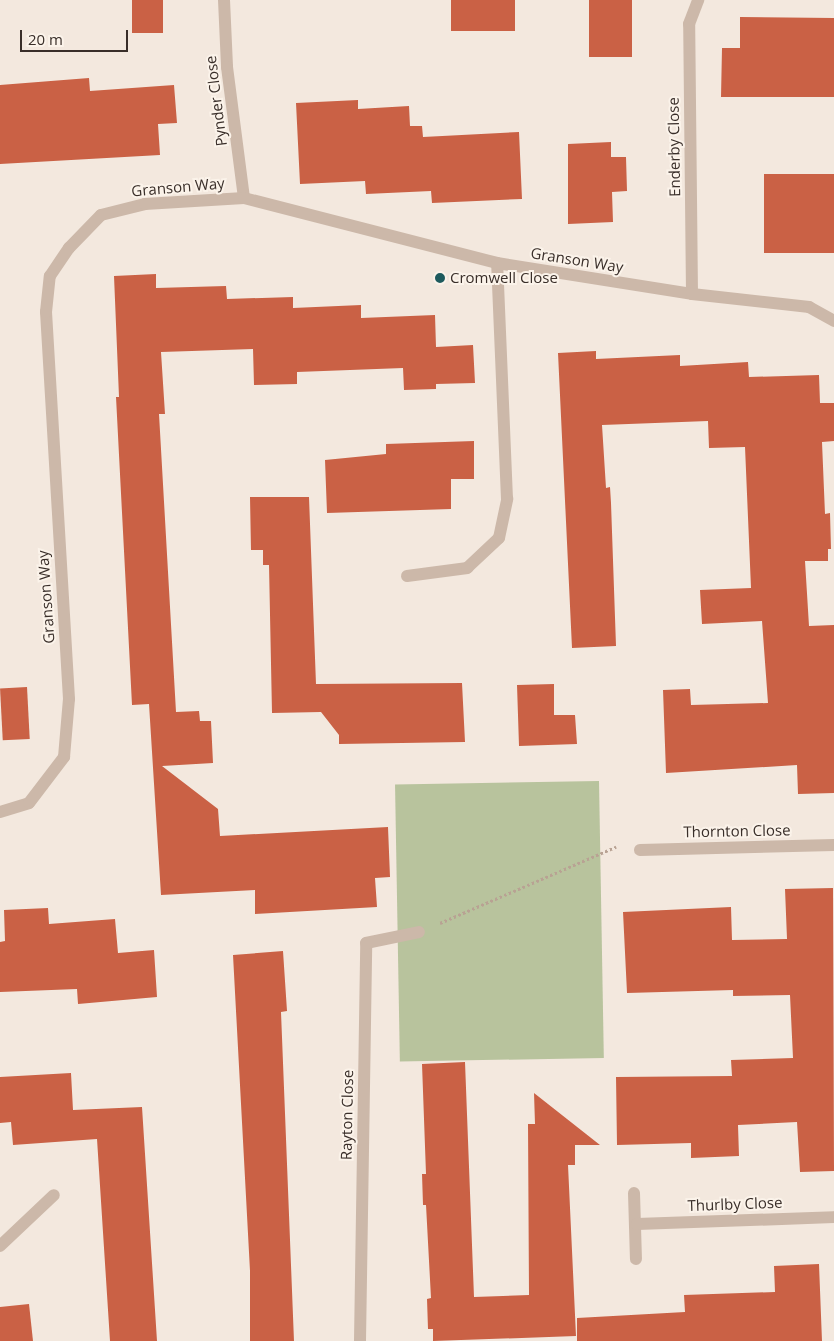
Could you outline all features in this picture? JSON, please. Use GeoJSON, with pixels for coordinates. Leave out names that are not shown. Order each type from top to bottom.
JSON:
{"type":"FeatureCollection","features":[{"type":"Feature","properties":{"kind":"street","name":"Pynder Close"},"geometry":{"type":"LineString","coordinates":[[224,0],[227,68],[244,198]]}},
{"type":"Feature","properties":{"kind":"street","name":"Enderby Close"},"geometry":{"type":"LineString","coordinates":[[692,294],[689,24],[698,0]]}},
{"type":"Feature","properties":{"kind":"street","name":"Granson Way"},"geometry":{"type":"LineString","coordinates":[[0,812],[29,803],[64,757],[68,709],[46,312],[50,276],[69,248],[101,215],[145,204],[244,198],[497,263],[692,294],[809,307],[834,321]]}},
{"type":"Feature","properties":{"kind":"street"},"geometry":{"type":"LineString","coordinates":[[407,576],[467,568],[499,538],[507,499],[497,263]]}},
{"type":"Feature","properties":{"kind":"street","name":"Thornton Close"},"geometry":{"type":"LineString","coordinates":[[640,850],[834,845]]}},
{"type":"Feature","properties":{"kind":"street","name":"Rayton Close"},"geometry":{"type":"LineString","coordinates":[[360,1341],[366,943],[419,932]]}},
{"type":"Feature","properties":{"kind":"street"},"geometry":{"type":"LineString","coordinates":[[634,1193],[637,1224],[636,1259]]}},
{"type":"Feature","properties":{"kind":"street"},"geometry":{"type":"LineString","coordinates":[[0,1246],[54,1195]]}},
{"type":"Feature","properties":{"kind":"street","name":"Thurlby Close"},"geometry":{"type":"LineString","coordinates":[[637,1224],[834,1217]]}},
{"type":"Feature","properties":{"kind":"path"},"geometry":{"type":"LineString","coordinates":[[419,932],[626,844],[640,850]]}},
{"type":"Feature","properties":{"kind":"green space"},"geometry":{"type":"Polygon","coordinates":[[[599,781],[604,1058],[400,1062],[395,785],[599,781]]]}},
{"type":"Feature","properties":{"kind":"building"},"geometry":{"type":"Polygon","coordinates":[[[132,0],[163,0],[163,33],[132,33],[132,0]]]}},
{"type":"Feature","properties":{"kind":"building"},"geometry":{"type":"Polygon","coordinates":[[[451,0],[515,0],[515,31],[451,31],[451,0]]]}},
{"type":"Feature","properties":{"kind":"building"},"geometry":{"type":"Polygon","coordinates":[[[589,0],[632,0],[632,57],[589,57],[589,0]]]}},
{"type":"Feature","properties":{"kind":"building"},"geometry":{"type":"Polygon","coordinates":[[[740,17],[834,18],[834,97],[721,97],[722,48],[740,48],[740,17]]]}},
{"type":"Feature","properties":{"kind":"building"},"geometry":{"type":"Polygon","coordinates":[[[89,78],[90,91],[174,85],[177,123],[158,124],[160,155],[0,164],[0,85],[89,78]]]}},
{"type":"Feature","properties":{"kind":"building"},"geometry":{"type":"Polygon","coordinates":[[[358,100],[358,109],[409,106],[410,126],[422,126],[423,137],[519,132],[522,199],[432,203],[431,191],[366,194],[365,181],[300,184],[296,103],[358,100]]]}},
{"type":"Feature","properties":{"kind":"building"},"geometry":{"type":"Polygon","coordinates":[[[611,142],[611,157],[626,157],[627,191],[612,192],[613,222],[568,224],[568,144],[611,142]]]}},
{"type":"Feature","properties":{"kind":"building"},"geometry":{"type":"Polygon","coordinates":[[[764,174],[834,174],[834,253],[764,253],[764,174]]]}},
{"type":"Feature","properties":{"kind":"building"},"geometry":{"type":"Polygon","coordinates":[[[156,274],[156,288],[226,286],[227,299],[293,297],[293,308],[361,305],[361,318],[435,315],[436,347],[473,345],[475,383],[436,384],[436,389],[404,390],[403,368],[297,372],[297,384],[254,385],[253,349],[161,352],[165,414],[159,414],[176,712],[199,711],[200,721],[211,721],[213,763],[162,766],[218,809],[220,836],[388,827],[390,877],[375,878],[377,907],[255,914],[255,890],[161,895],[149,704],[132,705],[116,397],[119,397],[114,276],[156,274]]]}},
{"type":"Feature","properties":{"kind":"building"},"geometry":{"type":"Polygon","coordinates":[[[596,351],[596,359],[680,355],[680,366],[748,362],[749,377],[819,375],[820,403],[834,403],[834,441],[822,442],[825,514],[830,513],[831,549],[828,549],[828,561],[805,561],[809,626],[834,625],[834,793],[798,794],[797,765],[666,773],[663,690],[690,689],[691,705],[768,703],[762,621],[702,624],[700,590],[751,588],[745,447],[709,448],[708,421],[602,425],[606,488],[610,487],[616,646],[572,648],[558,353],[596,351]]]}},
{"type":"Feature","properties":{"kind":"building"},"geometry":{"type":"Polygon","coordinates":[[[474,441],[474,479],[451,479],[451,509],[327,513],[325,460],[386,454],[386,444],[474,441]]]}},
{"type":"Feature","properties":{"kind":"building"},"geometry":{"type":"Polygon","coordinates":[[[250,497],[309,497],[316,684],[462,683],[465,742],[339,744],[339,735],[321,712],[272,713],[269,565],[263,565],[263,550],[251,550],[250,497]]]}},
{"type":"Feature","properties":{"kind":"building"},"geometry":{"type":"Polygon","coordinates":[[[554,684],[554,715],[575,715],[577,744],[519,746],[517,685],[554,684]]]}},
{"type":"Feature","properties":{"kind":"building"},"geometry":{"type":"Polygon","coordinates":[[[27,687],[30,739],[3,740],[0,688],[27,687]]]}},
{"type":"Feature","properties":{"kind":"building"},"geometry":{"type":"Polygon","coordinates":[[[833,888],[834,1171],[800,1172],[797,1122],[738,1125],[739,1156],[691,1158],[691,1143],[617,1145],[616,1077],[732,1076],[731,1060],[793,1058],[790,995],[733,996],[733,990],[627,993],[623,912],[731,907],[732,940],[787,939],[785,889],[833,888]]]}},
{"type":"Feature","properties":{"kind":"building"},"geometry":{"type":"Polygon","coordinates":[[[48,908],[49,924],[115,919],[118,953],[154,950],[157,997],[78,1004],[77,989],[0,992],[0,942],[5,941],[4,910],[48,908]]]}},
{"type":"Feature","properties":{"kind":"building"},"geometry":{"type":"Polygon","coordinates":[[[283,951],[287,1011],[281,1012],[294,1341],[250,1341],[250,1271],[233,955],[283,951]]]}},
{"type":"Feature","properties":{"kind":"building"},"geometry":{"type":"Polygon","coordinates":[[[465,1062],[474,1297],[529,1295],[528,1124],[535,1124],[534,1093],[600,1145],[575,1145],[575,1165],[568,1165],[576,1336],[433,1341],[433,1329],[428,1329],[427,1299],[431,1298],[426,1205],[423,1205],[422,1174],[426,1174],[422,1064],[465,1062]]]}},
{"type":"Feature","properties":{"kind":"building"},"geometry":{"type":"Polygon","coordinates":[[[71,1073],[73,1110],[142,1107],[157,1341],[110,1341],[97,1139],[13,1145],[11,1122],[0,1123],[0,1077],[71,1073]]]}},
{"type":"Feature","properties":{"kind":"building"},"geometry":{"type":"Polygon","coordinates":[[[819,1264],[822,1341],[577,1341],[577,1318],[685,1312],[684,1295],[775,1292],[774,1266],[819,1264]]]}},
{"type":"Feature","properties":{"kind":"building"},"geometry":{"type":"Polygon","coordinates":[[[29,1304],[33,1341],[0,1341],[0,1307],[29,1304]]]}},
{"type":"Feature","properties":{"kind":"place","name":"Cromwell Close"},"geometry":{"type":"Point","coordinates":[440,278]}}]}
